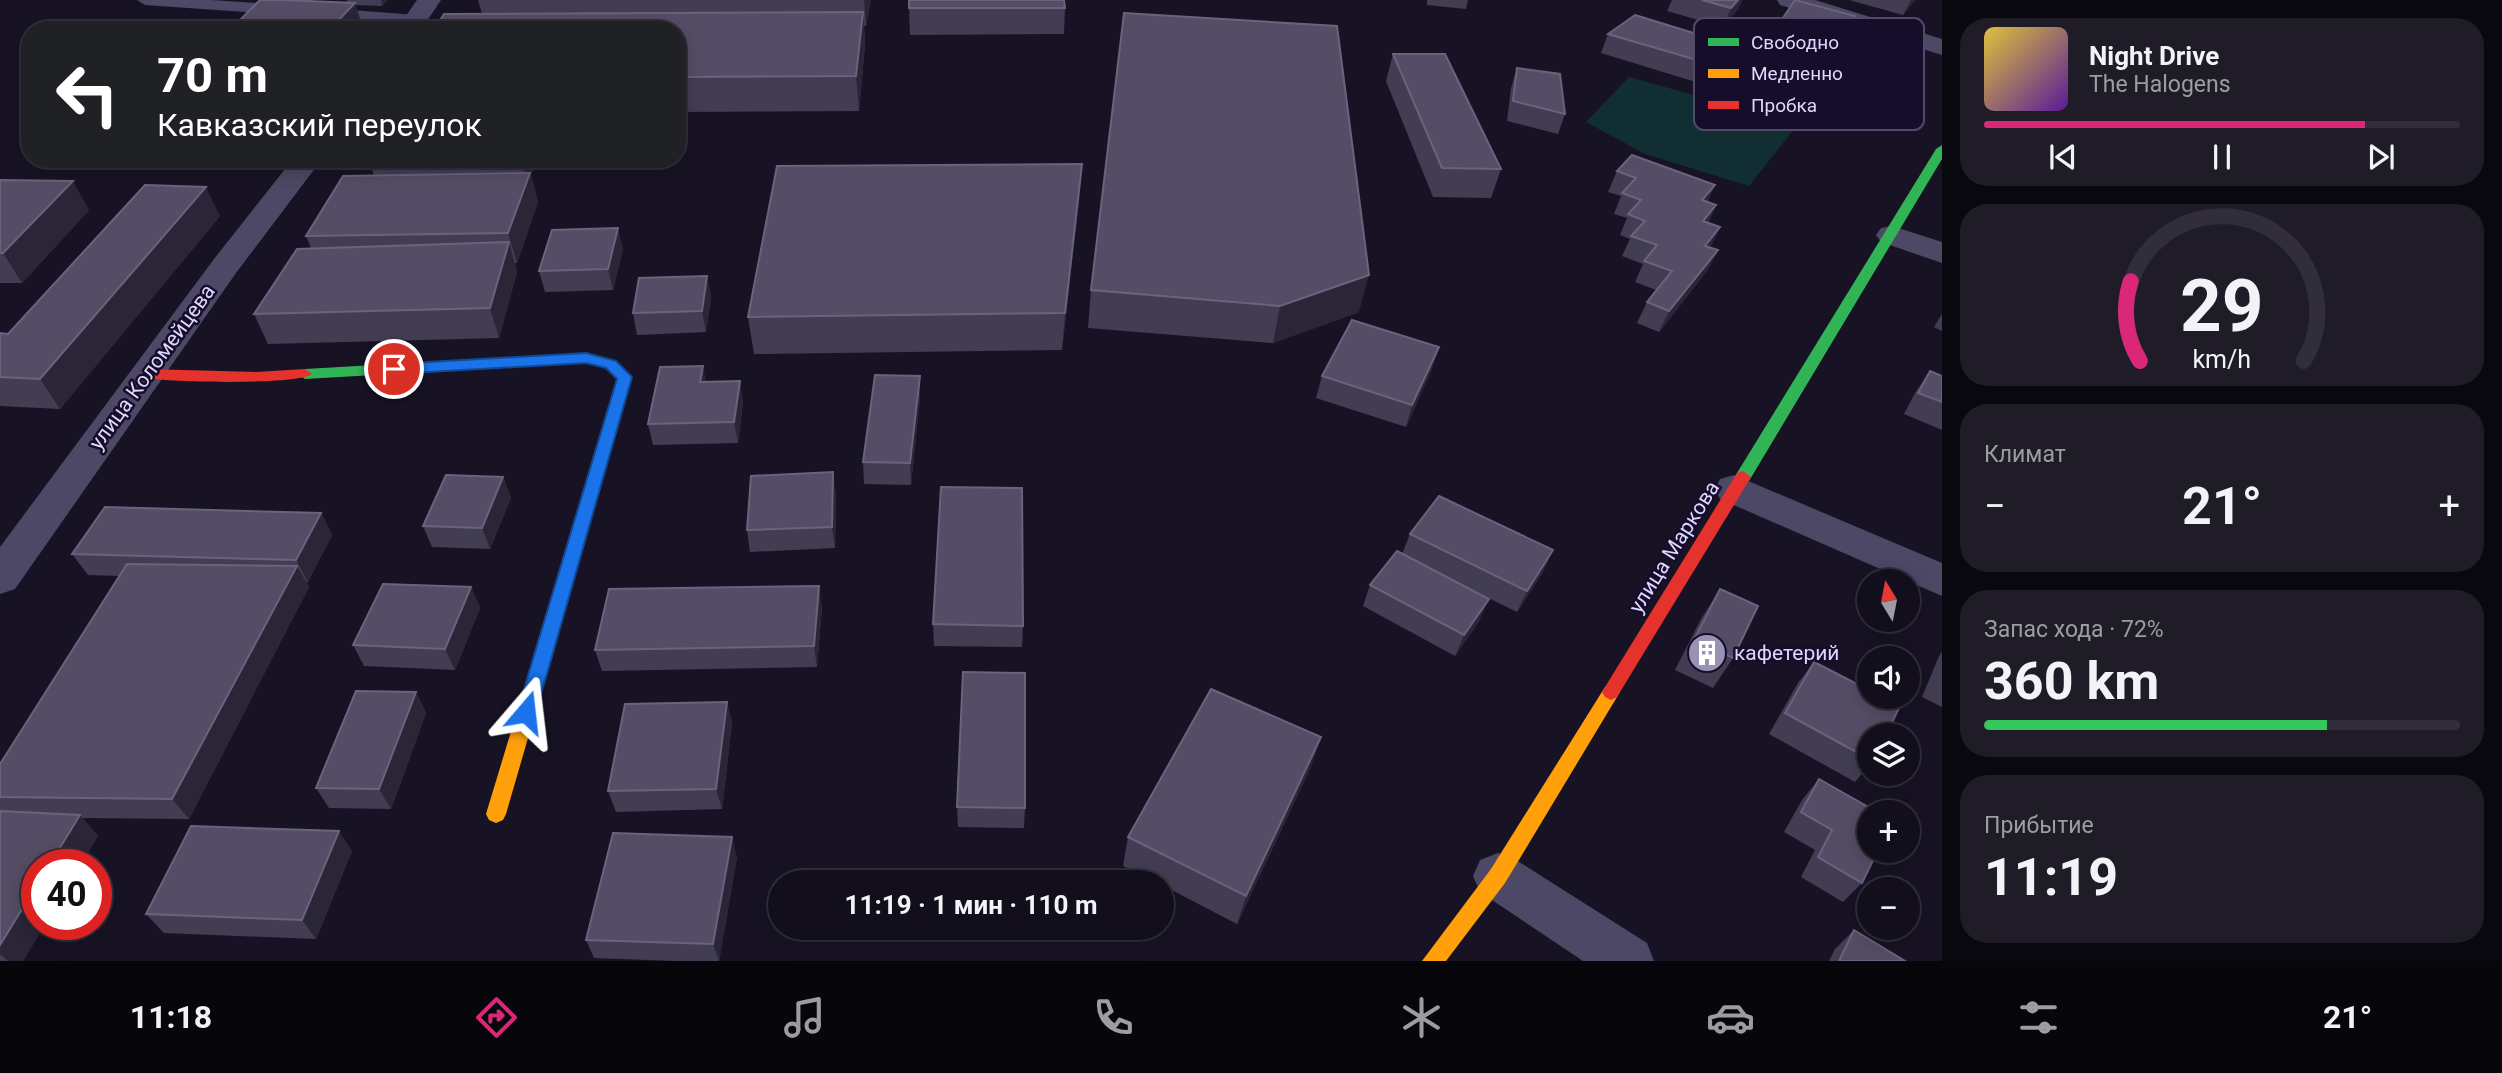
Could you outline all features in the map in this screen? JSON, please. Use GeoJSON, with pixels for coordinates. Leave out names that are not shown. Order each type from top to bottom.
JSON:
{"type":"FeatureCollection","features":[{"type":"Feature","properties":{"kind":"street"},"geometry":{"type":"LineString","coordinates":[[1789,0],[1848,18]]}},
{"type":"Feature","properties":{"kind":"street"},"geometry":{"type":"LineString","coordinates":[[1924,41],[1942,47]]}},
{"type":"Feature","properties":{"kind":"street","name":"улица Маркова"},"geometry":{"type":"LineString","coordinates":[[1433,961],[1497,876],[1892,235],[1942,149]]}},
{"type":"Feature","properties":{"kind":"street","name":"улица Коломейцева"},"geometry":{"type":"LineString","coordinates":[[0,578],[147,374],[301,168]]}},
{"type":"Feature","properties":{"kind":"street"},"geometry":{"type":"LineString","coordinates":[[1892,235],[1942,253]]}},
{"type":"Feature","properties":{"kind":"street"},"geometry":{"type":"LineString","coordinates":[[147,374],[256,377],[586,358],[611,364],[625,377],[496,814]]}},
{"type":"Feature","properties":{"kind":"street"},"geometry":{"type":"LineString","coordinates":[[1734,489],[1942,580]]}},
{"type":"Feature","properties":{"kind":"street"},"geometry":{"type":"LineString","coordinates":[[1497,876],[1628,961]]}},
{"type":"Feature","properties":{"kind":"lane"},"geometry":{"type":"LineString","coordinates":[[145,0],[418,16]]}},
{"type":"Feature","properties":{"kind":"green space"},"geometry":{"type":"Polygon","coordinates":[[[1629,77],[1694,95],[1694,130],[1793,130],[1749,186],[1645,154],[1586,122],[1629,77]]]}},
{"type":"Feature","properties":{"kind":"building"},"geometry":{"type":"Polygon","coordinates":[[[260,0],[355,3],[338,21],[239,21],[260,0]]]}},
{"type":"Feature","properties":{"kind":"building"},"geometry":{"type":"Polygon","coordinates":[[[909,0],[1064,0],[1065,8],[909,8],[909,0]]]}},
{"type":"Feature","properties":{"kind":"building"},"geometry":{"type":"Polygon","coordinates":[[[1702,0],[1738,0],[1731,8],[1702,0]]]}},
{"type":"Feature","properties":{"kind":"building"},"geometry":{"type":"Polygon","coordinates":[[[1795,0],[1855,16],[1854,18],[1783,18],[1795,0]]]}},
{"type":"Feature","properties":{"kind":"building"},"geometry":{"type":"Polygon","coordinates":[[[863,12],[856,76],[686,77],[686,21],[440,21],[444,14],[863,12]]]}},
{"type":"Feature","properties":{"kind":"building"},"geometry":{"type":"Polygon","coordinates":[[[1124,13],[1337,26],[1369,275],[1280,306],[1091,290],[1124,13]]]}},
{"type":"Feature","properties":{"kind":"building"},"geometry":{"type":"Polygon","coordinates":[[[1635,15],[1694,33],[1694,59],[1608,34],[1635,15]]]}},
{"type":"Feature","properties":{"kind":"building"},"geometry":{"type":"Polygon","coordinates":[[[1393,54],[1445,54],[1501,169],[1442,168],[1393,54]]]}},
{"type":"Feature","properties":{"kind":"building"},"geometry":{"type":"Polygon","coordinates":[[[1517,68],[1560,74],[1565,114],[1513,101],[1517,68]]]}},
{"type":"Feature","properties":{"kind":"building"},"geometry":{"type":"Polygon","coordinates":[[[1632,155],[1715,185],[1702,200],[1716,205],[1703,221],[1720,227],[1705,246],[1718,250],[1669,311],[1647,302],[1672,271],[1644,261],[1657,245],[1631,236],[1645,221],[1628,214],[1641,200],[1622,193],[1636,178],[1617,171],[1632,155]]]}},
{"type":"Feature","properties":{"kind":"building"},"geometry":{"type":"Polygon","coordinates":[[[1082,164],[1065,313],[748,317],[777,166],[1082,164]]]}},
{"type":"Feature","properties":{"kind":"building"},"geometry":{"type":"Polygon","coordinates":[[[530,173],[508,233],[306,236],[343,176],[530,173]]]}},
{"type":"Feature","properties":{"kind":"building"},"geometry":{"type":"Polygon","coordinates":[[[0,180],[73,181],[3,253],[0,253],[0,180]]]}},
{"type":"Feature","properties":{"kind":"building"},"geometry":{"type":"Polygon","coordinates":[[[145,185],[206,187],[40,379],[0,377],[0,333],[8,334],[145,185]]]}},
{"type":"Feature","properties":{"kind":"building"},"geometry":{"type":"Polygon","coordinates":[[[618,228],[608,269],[539,271],[552,230],[618,228]]]}},
{"type":"Feature","properties":{"kind":"building"},"geometry":{"type":"Polygon","coordinates":[[[509,242],[490,308],[254,314],[297,249],[509,242]]]}},
{"type":"Feature","properties":{"kind":"building"},"geometry":{"type":"Polygon","coordinates":[[[707,276],[702,311],[633,313],[639,278],[707,276]]]}},
{"type":"Feature","properties":{"kind":"building"},"geometry":{"type":"Polygon","coordinates":[[[1352,320],[1439,347],[1412,405],[1322,376],[1352,320]]]}},
{"type":"Feature","properties":{"kind":"building"},"geometry":{"type":"Polygon","coordinates":[[[703,366],[700,382],[740,381],[734,422],[648,424],[660,367],[703,366]]]}},
{"type":"Feature","properties":{"kind":"building"},"geometry":{"type":"Polygon","coordinates":[[[1930,371],[1942,376],[1942,402],[1918,393],[1930,371]]]}},
{"type":"Feature","properties":{"kind":"building"},"geometry":{"type":"Polygon","coordinates":[[[875,375],[920,376],[910,463],[863,462],[875,375]]]}},
{"type":"Feature","properties":{"kind":"building"},"geometry":{"type":"Polygon","coordinates":[[[833,472],[832,527],[747,530],[751,476],[833,472]]]}},
{"type":"Feature","properties":{"kind":"building"},"geometry":{"type":"Polygon","coordinates":[[[446,475],[503,477],[482,528],[423,526],[446,475]]]}},
{"type":"Feature","properties":{"kind":"building"},"geometry":{"type":"Polygon","coordinates":[[[941,487],[1022,488],[1023,626],[933,624],[941,487]]]}},
{"type":"Feature","properties":{"kind":"building"},"geometry":{"type":"Polygon","coordinates":[[[1439,496],[1553,550],[1527,591],[1410,534],[1439,496]]]}},
{"type":"Feature","properties":{"kind":"building"},"geometry":{"type":"Polygon","coordinates":[[[105,507],[321,513],[296,560],[72,554],[105,507]]]}},
{"type":"Feature","properties":{"kind":"building"},"geometry":{"type":"Polygon","coordinates":[[[1397,551],[1489,599],[1464,635],[1370,585],[1397,551]]]}},
{"type":"Feature","properties":{"kind":"building"},"geometry":{"type":"Polygon","coordinates":[[[127,564],[297,566],[172,799],[0,797],[0,764],[127,564]]]}},
{"type":"Feature","properties":{"kind":"building"},"geometry":{"type":"Polygon","coordinates":[[[383,584],[471,587],[445,649],[353,645],[383,584]]]}},
{"type":"Feature","properties":{"kind":"building"},"geometry":{"type":"Polygon","coordinates":[[[819,586],[814,646],[595,650],[609,589],[819,586]]]}},
{"type":"Feature","properties":{"kind":"building"},"geometry":{"type":"Polygon","coordinates":[[[1720,589],[1758,606],[1733,658],[1694,640],[1720,589]]]}},
{"type":"Feature","properties":{"kind":"building"},"geometry":{"type":"Polygon","coordinates":[[[1814,662],[1857,684],[1857,709],[1899,709],[1892,723],[1857,723],[1857,752],[1785,713],[1814,662]]]}},
{"type":"Feature","properties":{"kind":"building"},"geometry":{"type":"Polygon","coordinates":[[[963,672],[1025,673],[1025,808],[957,807],[963,672]]]}},
{"type":"Feature","properties":{"kind":"building"},"geometry":{"type":"Polygon","coordinates":[[[1211,689],[1321,737],[1246,896],[1128,837],[1211,689]]]}},
{"type":"Feature","properties":{"kind":"building"},"geometry":{"type":"Polygon","coordinates":[[[356,691],[416,692],[379,789],[316,788],[356,691]]]}},
{"type":"Feature","properties":{"kind":"building"},"geometry":{"type":"Polygon","coordinates":[[[727,702],[716,789],[608,791],[625,704],[727,702]]]}},
{"type":"Feature","properties":{"kind":"building"},"geometry":{"type":"Polygon","coordinates":[[[1819,779],[1857,801],[1857,863],[1872,863],[1865,877],[1857,877],[1857,880],[1818,857],[1832,830],[1801,812],[1819,779]]]}},
{"type":"Feature","properties":{"kind":"building"},"geometry":{"type":"Polygon","coordinates":[[[0,811],[80,815],[59,849],[21,849],[21,911],[0,945],[0,811]]]}},
{"type":"Feature","properties":{"kind":"building"},"geometry":{"type":"Polygon","coordinates":[[[191,826],[339,831],[302,920],[146,914],[191,826]]]}},
{"type":"Feature","properties":{"kind":"building"},"geometry":{"type":"Polygon","coordinates":[[[613,833],[732,837],[713,944],[586,940],[613,833]]]}},
{"type":"Feature","properties":{"kind":"building"},"geometry":{"type":"Polygon","coordinates":[[[1854,930],[1857,932],[1857,940],[1870,940],[1905,961],[1839,961],[1854,930]]]}},
{"type":"Feature","properties":{"kind":"traffic: fast"},"geometry":{"type":"LineString","coordinates":[[1743,477],[1942,149]]}},
{"type":"Feature","properties":{"kind":"traffic: fast"},"geometry":{"type":"LineString","coordinates":[[305,374],[586,358],[611,364],[625,378],[587,507]]}},
{"type":"Feature","properties":{"kind":"traffic: slow"},"geometry":{"type":"LineString","coordinates":[[496,814],[587,507]]}},
{"type":"Feature","properties":{"kind":"traffic: slow"},"geometry":{"type":"LineString","coordinates":[[1433,961],[1498,876],[1611,692]]}},
{"type":"Feature","properties":{"kind":"traffic: jam"},"geometry":{"type":"LineString","coordinates":[[147,374],[256,377],[305,374]]}},
{"type":"Feature","properties":{"kind":"traffic: jam"},"geometry":{"type":"LineString","coordinates":[[1611,692],[1743,477]]}},
{"type":"Feature","properties":{"kind":"place","name":"кафетерий"},"geometry":{"type":"Point","coordinates":[1707,653]}},
{"type":"Feature","properties":{"kind":"route"},"geometry":{"type":"LineString","coordinates":[[394,369],[586,358],[611,364],[625,377],[526,712]]}}]}
